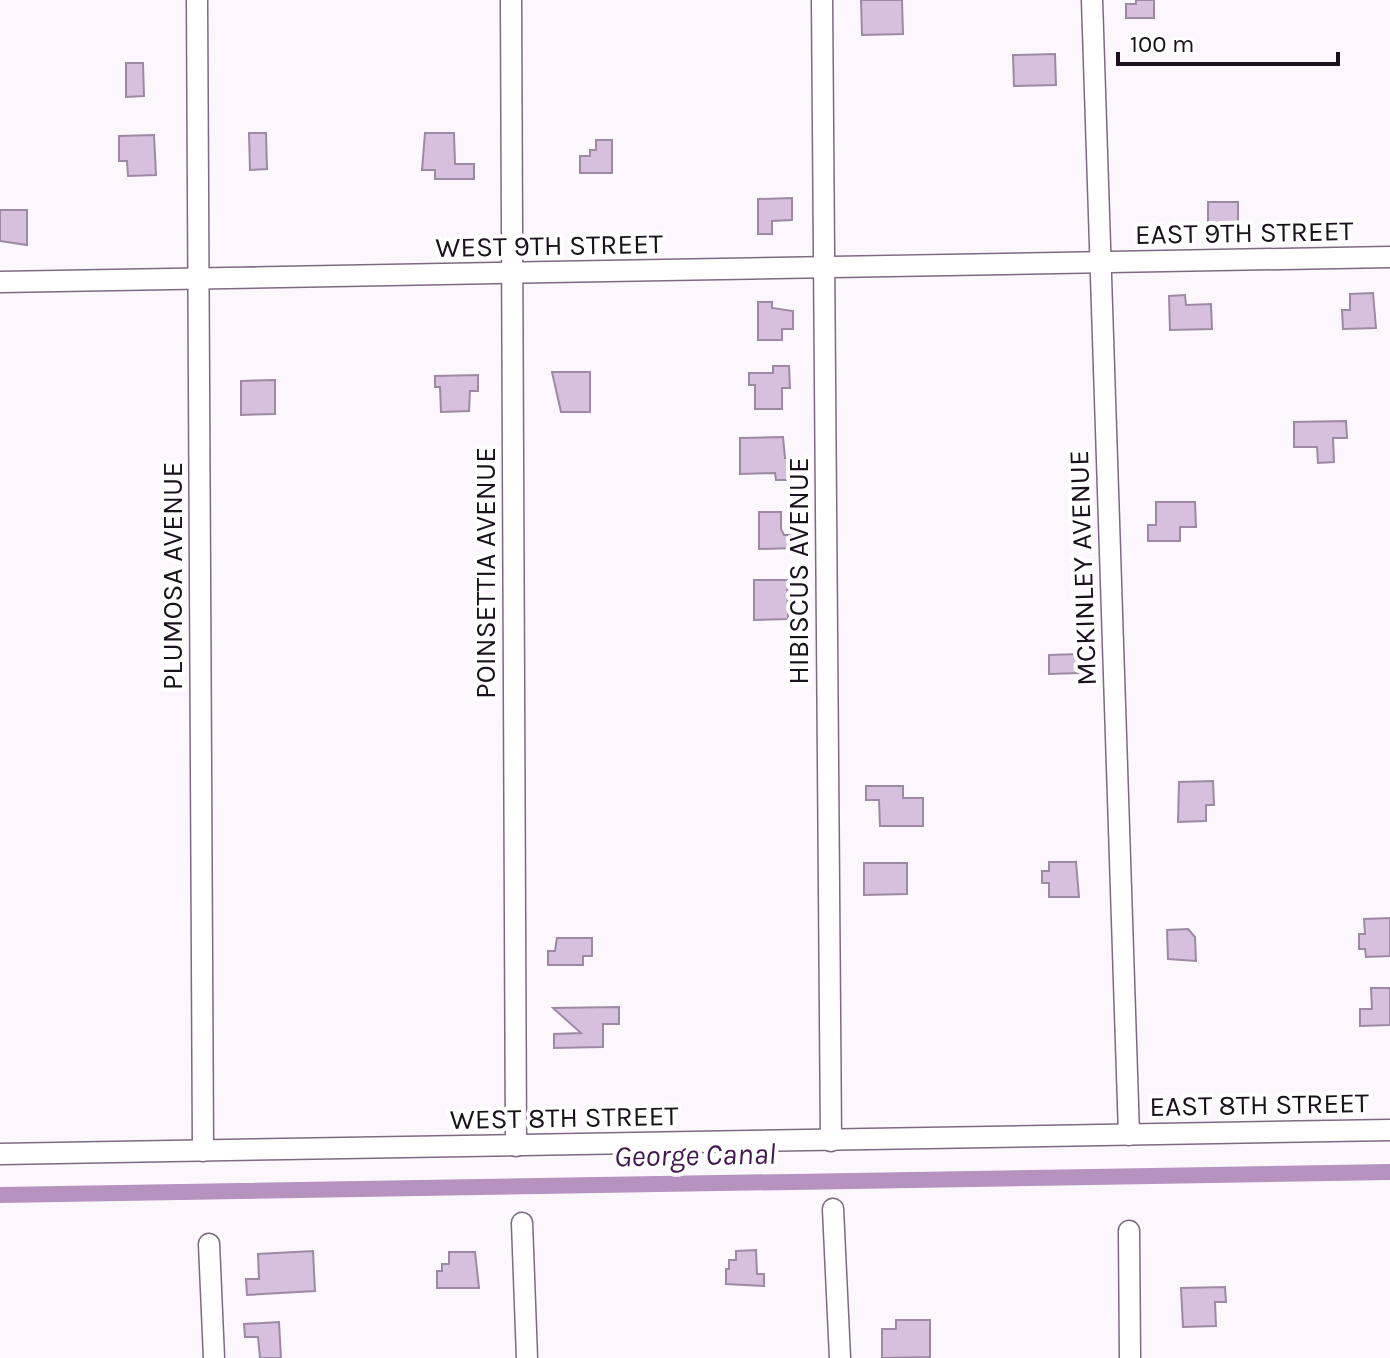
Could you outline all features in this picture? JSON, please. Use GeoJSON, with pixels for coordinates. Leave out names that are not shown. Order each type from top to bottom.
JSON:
{"type":"FeatureCollection","features":[{"type":"Feature","properties":{"kind":"street","name":"PLUMOSA AVENUE"},"geometry":{"type":"LineString","coordinates":[[197,0],[203,1151]]}},
{"type":"Feature","properties":{"kind":"street","name":"POINSETTIA AVENUE"},"geometry":{"type":"LineString","coordinates":[[511,0],[516,1146]]}},
{"type":"Feature","properties":{"kind":"street","name":"HIBISCUS AVENUE"},"geometry":{"type":"LineString","coordinates":[[822,0],[831,1141]]}},
{"type":"Feature","properties":{"kind":"street","name":"MCKINLEY AVENUE"},"geometry":{"type":"LineString","coordinates":[[1092,0],[1129,1135]]}},
{"type":"Feature","properties":{"kind":"street","name":"EAST 9TH STREET"},"geometry":{"type":"LineString","coordinates":[[1100,264],[1390,257]]}},
{"type":"Feature","properties":{"kind":"street","name":"WEST 9TH STREET"},"geometry":{"type":"LineString","coordinates":[[0,282],[1100,264]]}},
{"type":"Feature","properties":{"kind":"street","name":"EAST 8TH STREET"},"geometry":{"type":"LineString","coordinates":[[1129,1135],[1390,1130]]}},
{"type":"Feature","properties":{"kind":"street","name":"WEST 8TH STREET"},"geometry":{"type":"LineString","coordinates":[[0,1154],[1129,1135]]}},
{"type":"Feature","properties":{"kind":"street"},"geometry":{"type":"LineString","coordinates":[[833,1209],[840,1358]]}},
{"type":"Feature","properties":{"kind":"street"},"geometry":{"type":"LineString","coordinates":[[522,1223],[527,1358]]}},
{"type":"Feature","properties":{"kind":"street"},"geometry":{"type":"LineString","coordinates":[[1129,1231],[1130,1358]]}},
{"type":"Feature","properties":{"kind":"street"},"geometry":{"type":"LineString","coordinates":[[209,1244],[214,1358]]}},
{"type":"Feature","properties":{"kind":"building"},"geometry":{"type":"Polygon","coordinates":[[[861,0],[902,0],[903,34],[862,35],[861,0]]]}},
{"type":"Feature","properties":{"kind":"building"},"geometry":{"type":"Polygon","coordinates":[[[1136,0],[1154,0],[1154,18],[1126,18],[1126,4],[1136,4],[1136,0]]]}},
{"type":"Feature","properties":{"kind":"building"},"geometry":{"type":"Polygon","coordinates":[[[1055,54],[1056,85],[1014,86],[1013,55],[1055,54]]]}},
{"type":"Feature","properties":{"kind":"building"},"geometry":{"type":"Polygon","coordinates":[[[126,63],[143,63],[144,96],[126,97],[126,63]]]}},
{"type":"Feature","properties":{"kind":"building"},"geometry":{"type":"Polygon","coordinates":[[[249,133],[266,133],[267,169],[250,170],[249,133]]]}},
{"type":"Feature","properties":{"kind":"building"},"geometry":{"type":"Polygon","coordinates":[[[425,133],[454,133],[455,164],[474,164],[474,179],[435,179],[435,170],[422,170],[425,133]]]}},
{"type":"Feature","properties":{"kind":"building"},"geometry":{"type":"Polygon","coordinates":[[[154,135],[156,175],[128,176],[127,161],[119,161],[119,136],[154,135]]]}},
{"type":"Feature","properties":{"kind":"building"},"geometry":{"type":"Polygon","coordinates":[[[596,140],[612,140],[612,173],[580,173],[580,156],[590,156],[590,150],[596,150],[596,140]]]}},
{"type":"Feature","properties":{"kind":"building"},"geometry":{"type":"Polygon","coordinates":[[[792,198],[792,220],[772,221],[772,234],[758,234],[758,199],[792,198]]]}},
{"type":"Feature","properties":{"kind":"building"},"geometry":{"type":"Polygon","coordinates":[[[1208,202],[1238,202],[1238,224],[1208,224],[1208,202]]]}},
{"type":"Feature","properties":{"kind":"building"},"geometry":{"type":"Polygon","coordinates":[[[0,210],[27,210],[27,245],[0,241],[0,210]]]}},
{"type":"Feature","properties":{"kind":"building"},"geometry":{"type":"Polygon","coordinates":[[[1373,293],[1376,328],[1343,329],[1342,310],[1350,310],[1350,294],[1373,293]]]}},
{"type":"Feature","properties":{"kind":"building"},"geometry":{"type":"Polygon","coordinates":[[[1185,295],[1186,305],[1211,304],[1212,329],[1170,330],[1169,296],[1185,295]]]}},
{"type":"Feature","properties":{"kind":"building"},"geometry":{"type":"Polygon","coordinates":[[[758,302],[772,302],[772,308],[793,311],[793,329],[782,329],[782,340],[758,340],[758,302]]]}},
{"type":"Feature","properties":{"kind":"building"},"geometry":{"type":"Polygon","coordinates":[[[773,366],[789,366],[790,388],[782,388],[782,409],[755,409],[755,385],[749,385],[749,373],[773,373],[773,366]]]}},
{"type":"Feature","properties":{"kind":"building"},"geometry":{"type":"Polygon","coordinates":[[[552,372],[590,372],[590,412],[561,412],[552,372]]]}},
{"type":"Feature","properties":{"kind":"building"},"geometry":{"type":"Polygon","coordinates":[[[478,375],[478,391],[470,391],[469,411],[441,412],[440,387],[435,387],[435,376],[478,375]]]}},
{"type":"Feature","properties":{"kind":"building"},"geometry":{"type":"Polygon","coordinates":[[[275,380],[275,414],[241,415],[241,381],[275,380]]]}},
{"type":"Feature","properties":{"kind":"building"},"geometry":{"type":"Polygon","coordinates":[[[1346,421],[1347,438],[1333,438],[1334,462],[1318,463],[1317,447],[1294,447],[1294,422],[1346,421]]]}},
{"type":"Feature","properties":{"kind":"building"},"geometry":{"type":"Polygon","coordinates":[[[783,437],[785,458],[792,458],[792,480],[776,480],[775,473],[740,474],[740,438],[783,437]]]}},
{"type":"Feature","properties":{"kind":"building"},"geometry":{"type":"Polygon","coordinates":[[[1156,502],[1195,502],[1196,527],[1180,527],[1180,541],[1148,541],[1148,525],[1156,525],[1156,502]]]}},
{"type":"Feature","properties":{"kind":"building"},"geometry":{"type":"Polygon","coordinates":[[[759,512],[781,512],[781,529],[784,535],[794,535],[795,548],[759,549],[759,512]]]}},
{"type":"Feature","properties":{"kind":"building"},"geometry":{"type":"Polygon","coordinates":[[[754,580],[787,580],[788,619],[754,620],[754,580]]]}},
{"type":"Feature","properties":{"kind":"building"},"geometry":{"type":"Polygon","coordinates":[[[1079,654],[1079,673],[1049,674],[1049,655],[1079,654]]]}},
{"type":"Feature","properties":{"kind":"building"},"geometry":{"type":"Polygon","coordinates":[[[1213,781],[1214,805],[1206,805],[1206,821],[1178,822],[1179,782],[1213,781]]]}},
{"type":"Feature","properties":{"kind":"building"},"geometry":{"type":"Polygon","coordinates":[[[866,786],[903,786],[903,798],[923,798],[923,826],[880,826],[879,800],[866,800],[866,786]]]}},
{"type":"Feature","properties":{"kind":"building"},"geometry":{"type":"Polygon","coordinates":[[[1049,862],[1076,862],[1079,897],[1049,897],[1049,883],[1042,883],[1042,871],[1049,871],[1049,862]]]}},
{"type":"Feature","properties":{"kind":"building"},"geometry":{"type":"Polygon","coordinates":[[[864,863],[907,863],[907,894],[864,895],[864,863]]]}},
{"type":"Feature","properties":{"kind":"building"},"geometry":{"type":"Polygon","coordinates":[[[1390,918],[1390,956],[1366,957],[1365,949],[1359,949],[1359,934],[1365,934],[1364,919],[1390,918]]]}},
{"type":"Feature","properties":{"kind":"building"},"geometry":{"type":"Polygon","coordinates":[[[1188,929],[1195,937],[1196,961],[1168,959],[1167,930],[1188,929]]]}},
{"type":"Feature","properties":{"kind":"building"},"geometry":{"type":"Polygon","coordinates":[[[557,938],[592,938],[592,956],[583,956],[583,965],[548,965],[548,951],[555,951],[557,938]]]}},
{"type":"Feature","properties":{"kind":"building"},"geometry":{"type":"Polygon","coordinates":[[[1371,988],[1390,988],[1390,1025],[1360,1026],[1360,1009],[1372,1009],[1371,988]]]}},
{"type":"Feature","properties":{"kind":"building"},"geometry":{"type":"Polygon","coordinates":[[[619,1007],[619,1024],[603,1024],[603,1047],[554,1048],[554,1034],[581,1033],[553,1008],[619,1007]]]}},
{"type":"Feature","properties":{"kind":"building"},"geometry":{"type":"Polygon","coordinates":[[[756,1250],[757,1274],[764,1274],[764,1286],[726,1284],[726,1269],[729,1269],[729,1260],[736,1260],[736,1251],[756,1250]]]}},
{"type":"Feature","properties":{"kind":"building"},"geometry":{"type":"Polygon","coordinates":[[[313,1251],[315,1291],[247,1295],[246,1279],[259,1279],[258,1254],[313,1251]]]}},
{"type":"Feature","properties":{"kind":"building"},"geometry":{"type":"Polygon","coordinates":[[[449,1252],[475,1252],[479,1288],[437,1288],[437,1271],[442,1271],[442,1264],[449,1264],[449,1252]]]}},
{"type":"Feature","properties":{"kind":"building"},"geometry":{"type":"Polygon","coordinates":[[[1225,1287],[1226,1302],[1215,1302],[1216,1326],[1183,1327],[1181,1288],[1225,1287]]]}},
{"type":"Feature","properties":{"kind":"building"},"geometry":{"type":"Polygon","coordinates":[[[896,1320],[930,1320],[930,1357],[882,1358],[882,1329],[896,1329],[896,1320]]]}},
{"type":"Feature","properties":{"kind":"building"},"geometry":{"type":"Polygon","coordinates":[[[279,1322],[281,1358],[260,1358],[258,1337],[245,1337],[244,1324],[279,1322]]]}},
{"type":"Feature","properties":{"kind":"waterway","name":"George Canal"},"geometry":{"type":"LineString","coordinates":[[0,1195],[1390,1172]]}}]}
